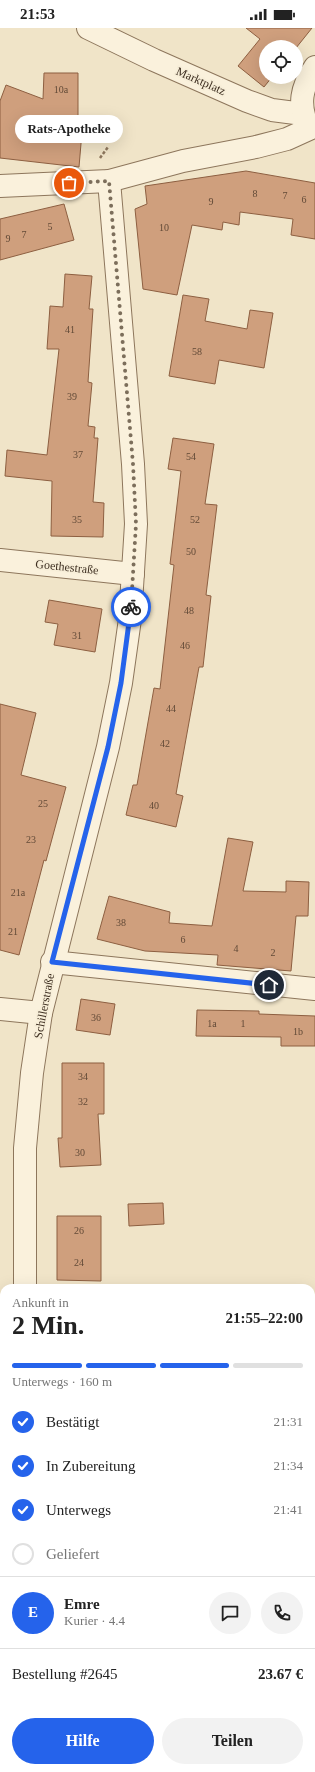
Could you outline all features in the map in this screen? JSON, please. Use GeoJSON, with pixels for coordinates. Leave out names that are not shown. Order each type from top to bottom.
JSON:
{"type":"FeatureCollection","features":[{"type":"Feature","properties":{"kind":"street","name":"Marktplatz"},"geometry":{"type":"LineString","coordinates":[[88,28],[154,60],[247,101],[309,126]]}},
{"type":"Feature","properties":{"kind":"street"},"geometry":{"type":"LineString","coordinates":[[0,186],[109,181],[183,161],[256,147],[287,139],[309,126],[302,96],[307,80],[315,66]]}},
{"type":"Feature","properties":{"kind":"street","name":"Schillerstraße"},"geometry":{"type":"LineString","coordinates":[[25,1284],[25,1148],[32,1073],[41,1013],[52,962],[108,747],[121,683],[134,574],[136,524],[133,464],[109,181]]}},
{"type":"Feature","properties":{"kind":"street","name":"Goethestraße"},"geometry":{"type":"LineString","coordinates":[[0,560],[134,574]]}},
{"type":"Feature","properties":{"kind":"street"},"geometry":{"type":"LineString","coordinates":[[52,962],[315,989]]}},
{"type":"Feature","properties":{"kind":"street"},"geometry":{"type":"LineString","coordinates":[[0,1009],[41,1013]]}},
{"type":"Feature","properties":{"kind":"building"},"geometry":{"type":"Polygon","coordinates":[[[246,28],[312,28],[302,40],[259,40],[260,39],[246,28]]]}},
{"type":"Feature","properties":{"kind":"building"},"geometry":{"type":"Polygon","coordinates":[[[259,40],[259,83],[238,66],[259,40]]]}},
{"type":"Feature","properties":{"kind":"building"},"geometry":{"type":"Polygon","coordinates":[[[44,73],[78,73],[78,131],[82,132],[79,167],[0,158],[0,101],[6,85],[43,99],[44,73]]]}},
{"type":"Feature","properties":{"kind":"building"},"geometry":{"type":"Polygon","coordinates":[[[246,171],[315,183],[315,239],[291,235],[293,219],[240,212],[239,225],[223,222],[222,230],[192,225],[177,295],[143,289],[135,209],[147,204],[145,186],[246,171]]]}},
{"type":"Feature","properties":{"kind":"building"},"geometry":{"type":"Polygon","coordinates":[[[64,204],[74,240],[0,260],[0,219],[64,204]]]}},
{"type":"Feature","properties":{"kind":"building"},"geometry":{"type":"Polygon","coordinates":[[[65,274],[92,276],[89,309],[93,309],[88,382],[92,383],[88,426],[95,427],[94,438],[98,438],[93,502],[104,503],[103,537],[51,536],[52,481],[5,476],[7,450],[47,455],[59,349],[47,349],[50,306],[63,307],[65,274]]]}},
{"type":"Feature","properties":{"kind":"building"},"geometry":{"type":"Polygon","coordinates":[[[183,295],[209,299],[205,321],[247,329],[250,310],[273,313],[264,368],[219,360],[215,384],[169,376],[183,295]]]}},
{"type":"Feature","properties":{"kind":"building"},"geometry":{"type":"Polygon","coordinates":[[[173,438],[214,444],[205,504],[217,505],[206,595],[211,596],[203,667],[199,667],[176,794],[183,796],[176,827],[126,815],[133,785],[137,785],[154,688],[160,689],[174,565],[170,564],[181,471],[168,469],[173,438]]]}},
{"type":"Feature","properties":{"kind":"building"},"geometry":{"type":"Polygon","coordinates":[[[49,600],[102,609],[95,652],[54,645],[58,624],[45,622],[49,600]]]}},
{"type":"Feature","properties":{"kind":"building"},"geometry":{"type":"Polygon","coordinates":[[[0,704],[36,713],[21,775],[66,787],[46,861],[44,860],[19,955],[0,950],[0,704]]]}},
{"type":"Feature","properties":{"kind":"building"},"geometry":{"type":"Polygon","coordinates":[[[228,838],[253,842],[243,891],[286,892],[286,881],[309,882],[308,916],[296,916],[291,971],[217,965],[218,955],[145,951],[97,939],[109,896],[170,912],[169,923],[212,926],[228,838]]]}},
{"type":"Feature","properties":{"kind":"building"},"geometry":{"type":"Polygon","coordinates":[[[81,999],[115,1004],[110,1035],[76,1030],[81,999]]]}},
{"type":"Feature","properties":{"kind":"building"},"geometry":{"type":"Polygon","coordinates":[[[197,1010],[259,1011],[259,1014],[315,1016],[315,1046],[281,1046],[281,1037],[196,1036],[197,1010]]]}},
{"type":"Feature","properties":{"kind":"building"},"geometry":{"type":"Polygon","coordinates":[[[62,1063],[104,1063],[104,1114],[98,1114],[101,1165],[60,1167],[58,1138],[62,1138],[62,1063]]]}},
{"type":"Feature","properties":{"kind":"building"},"geometry":{"type":"Polygon","coordinates":[[[163,1203],[164,1224],[129,1226],[128,1204],[163,1203]]]}},
{"type":"Feature","properties":{"kind":"building"},"geometry":{"type":"Polygon","coordinates":[[[57,1216],[101,1216],[101,1281],[57,1280],[57,1216]]]}},
{"type":"Feature","properties":{"kind":"way so far"},"geometry":{"type":"LineString","coordinates":[[69,183],[109,181],[133,464],[136,524],[131,607]]}},
{"type":"Feature","properties":{"kind":"place","name":"Rats-Apotheke"},"geometry":{"type":"Point","coordinates":[69,183]}},
{"type":"Feature","properties":{"kind":"route"},"geometry":{"type":"LineString","coordinates":[[131,607],[121,683],[108,747],[52,962],[269,985]]}}]}
